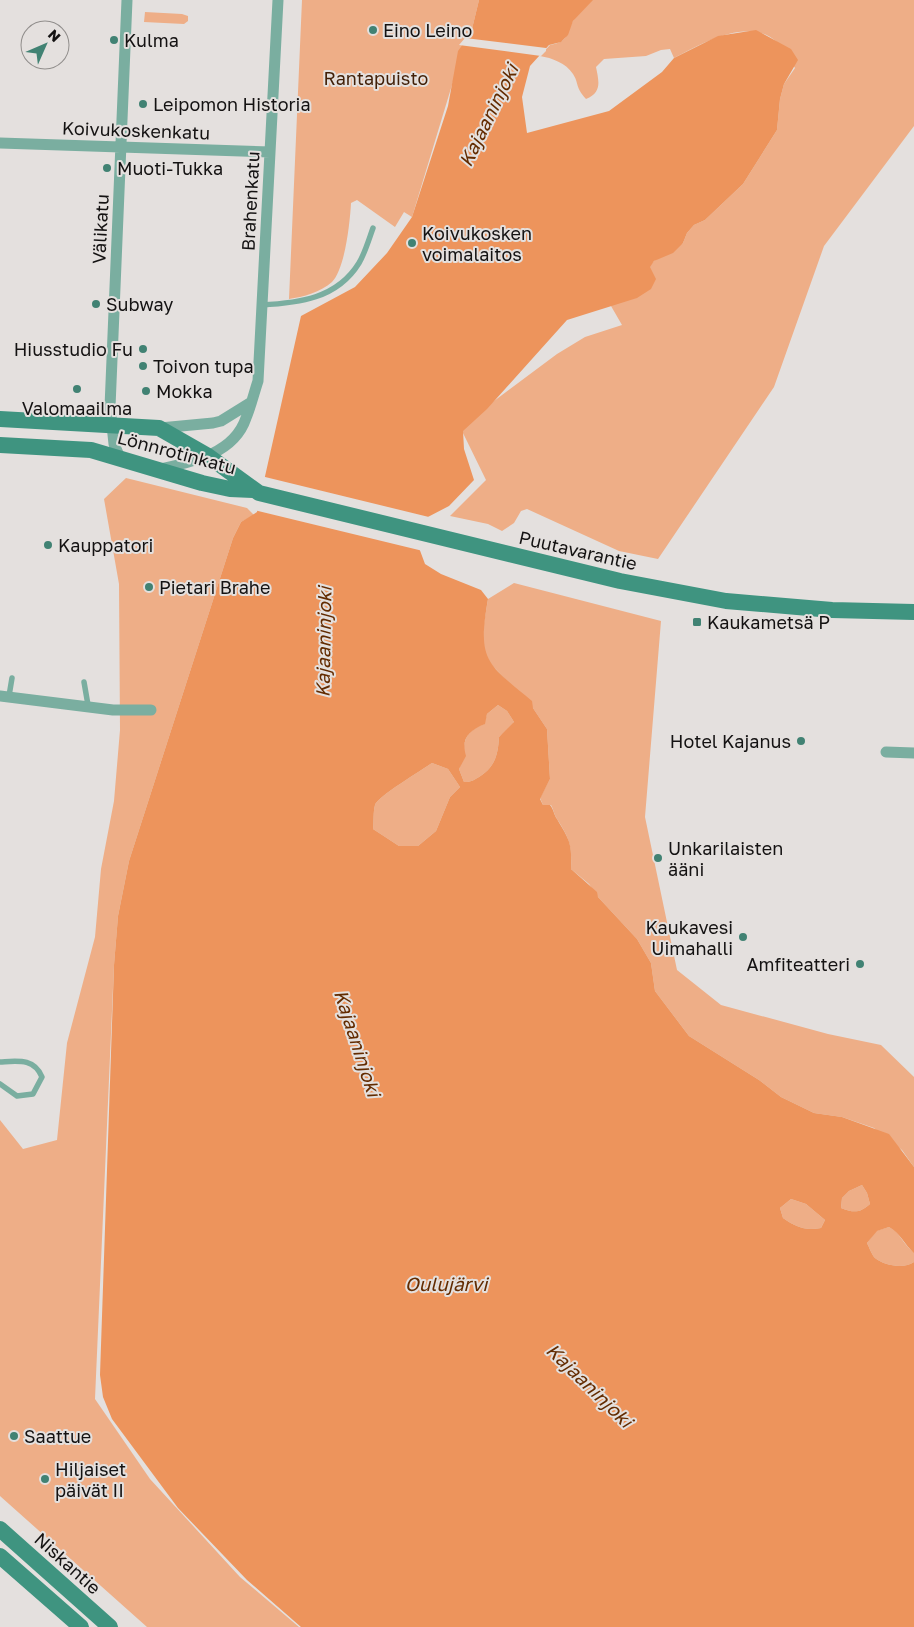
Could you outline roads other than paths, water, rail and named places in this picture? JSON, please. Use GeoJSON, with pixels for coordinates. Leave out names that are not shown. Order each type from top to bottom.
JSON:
{"type":"FeatureCollection","features":[{"type":"Feature","properties":{"kind":"main road","name":"Lönnrotinkatu"},"geometry":{"type":"LineString","coordinates":[[0,419],[158,428],[208,456],[256,491]]}},
{"type":"Feature","properties":{"kind":"main road","name":"Lönnrotinkatu"},"geometry":{"type":"LineString","coordinates":[[0,445],[91,450],[155,470],[230,489],[256,491]]}},
{"type":"Feature","properties":{"kind":"main road","name":"Puutavarantie"},"geometry":{"type":"LineString","coordinates":[[256,491],[620,582],[726,601],[832,610],[910,610]]}},
{"type":"Feature","properties":{"kind":"main road","name":"Niskantie"},"geometry":{"type":"LineString","coordinates":[[0,1529],[110,1627]]}},
{"type":"Feature","properties":{"kind":"main road"},"geometry":{"type":"LineString","coordinates":[[0,1556],[81,1627]]}},
{"type":"Feature","properties":{"kind":"street","name":"Välikatu"},"geometry":{"type":"LineString","coordinates":[[120,458],[114,444],[111,425],[112,339],[122,148],[127,0]]}},
{"type":"Feature","properties":{"kind":"street","name":"Brahenkatu"},"geometry":{"type":"LineString","coordinates":[[155,470],[208,456],[231,441],[246,420],[258,381],[278,0]]}},
{"type":"Feature","properties":{"kind":"street","name":"Koivukoskenkatu"},"geometry":{"type":"LineString","coordinates":[[0,143],[270,152]]}},
{"type":"Feature","properties":{"kind":"street"},"geometry":{"type":"LineString","coordinates":[[158,428],[213,424],[250,403]]}},
{"type":"Feature","properties":{"kind":"street"},"geometry":{"type":"LineString","coordinates":[[5,696],[88,705],[113,710],[151,710]]}},
{"type":"Feature","properties":{"kind":"street"},"geometry":{"type":"LineString","coordinates":[[886,752],[914,753]]}},
{"type":"Feature","properties":{"kind":"lane"},"geometry":{"type":"LineString","coordinates":[[261,305],[298,303],[314,299],[334,288],[348,277],[359,263],[373,228]]}},
{"type":"Feature","properties":{"kind":"lane"},"geometry":{"type":"LineString","coordinates":[[5,696],[12,678]]}},
{"type":"Feature","properties":{"kind":"lane"},"geometry":{"type":"LineString","coordinates":[[84,682],[88,705]]}},
{"type":"Feature","properties":{"kind":"lane"},"geometry":{"type":"LineString","coordinates":[[0,1062],[26,1061],[38,1068],[42,1077],[33,1094],[17,1096],[0,1084]]}},
{"type":"Feature","properties":{"kind":"water","name":"Oulujärvi"},"geometry":{"type":"Polygon","coordinates":[[[479,0],[593,0],[573,21],[568,35],[561,42],[549,45],[530,66],[522,97],[527,133],[609,111],[662,72],[674,58],[718,36],[756,30],[791,49],[798,60],[784,84],[780,99],[777,130],[743,184],[705,220],[694,225],[687,233],[683,243],[673,253],[654,261],[650,267],[656,279],[651,289],[637,298],[567,320],[487,409],[463,431],[464,449],[474,480],[449,506],[424,519],[415,537],[425,564],[441,574],[481,590],[488,599],[484,636],[485,649],[489,659],[495,669],[532,701],[533,708],[547,729],[550,779],[540,799],[543,805],[550,805],[567,838],[571,853],[571,869],[597,892],[598,897],[637,939],[651,963],[655,991],[689,1036],[759,1080],[781,1097],[814,1113],[842,1117],[889,1134],[914,1167],[914,1253],[897,1233],[889,1227],[877,1231],[867,1243],[875,1258],[879,1261],[894,1266],[914,1262],[914,1627],[301,1627],[247,1580],[178,1508],[112,1419],[103,1397],[100,1375],[114,965],[118,916],[129,861],[233,538],[241,522],[257,512],[301,316],[355,287],[387,253],[412,217],[448,106],[458,51],[471,33],[479,0]],[[498,705],[487,714],[485,724],[470,733],[465,740],[466,756],[459,769],[464,782],[474,780],[489,769],[495,760],[499,737],[514,722],[507,711],[498,705]],[[432,763],[391,790],[375,805],[373,829],[399,846],[418,846],[436,831],[450,797],[460,787],[448,769],[432,763]],[[862,1185],[849,1191],[842,1198],[841,1208],[857,1211],[870,1204],[867,1193],[862,1185]],[[791,1199],[780,1208],[783,1218],[801,1228],[821,1228],[825,1220],[806,1204],[791,1199]]]}},
{"type":"Feature","properties":{"kind":"place","name":"Eino Leino"},"geometry":{"type":"Point","coordinates":[373,30]}},
{"type":"Feature","properties":{"kind":"place","name":"Kulma"},"geometry":{"type":"Point","coordinates":[114,40]}},
{"type":"Feature","properties":{"kind":"place","name":"Leipomon Historia"},"geometry":{"type":"Point","coordinates":[143,104]}},
{"type":"Feature","properties":{"kind":"place","name":"Muoti-Tukka"},"geometry":{"type":"Point","coordinates":[107,168]}},
{"type":"Feature","properties":{"kind":"place","name":"Koivukosken voimalaitos"},"geometry":{"type":"Point","coordinates":[412,243]}},
{"type":"Feature","properties":{"kind":"place","name":"Subway"},"geometry":{"type":"Point","coordinates":[96,304]}},
{"type":"Feature","properties":{"kind":"place","name":"Hiusstudio Fu"},"geometry":{"type":"Point","coordinates":[143,349]}},
{"type":"Feature","properties":{"kind":"place","name":"Toivon tupa"},"geometry":{"type":"Point","coordinates":[143,366]}},
{"type":"Feature","properties":{"kind":"place","name":"Valomaailma"},"geometry":{"type":"Point","coordinates":[77,389]}},
{"type":"Feature","properties":{"kind":"place","name":"Mokka"},"geometry":{"type":"Point","coordinates":[146,391]}},
{"type":"Feature","properties":{"kind":"place","name":"Kauppatori"},"geometry":{"type":"Point","coordinates":[48,545]}},
{"type":"Feature","properties":{"kind":"place","name":"Pietari Brahe"},"geometry":{"type":"Point","coordinates":[149,587]}},
{"type":"Feature","properties":{"kind":"place","name":"Kaukametsä P"},"geometry":{"type":"Point","coordinates":[697,622]}},
{"type":"Feature","properties":{"kind":"place","name":"Hotel Kajanus"},"geometry":{"type":"Point","coordinates":[801,741]}},
{"type":"Feature","properties":{"kind":"place","name":"Unkarilaisten ääni"},"geometry":{"type":"Point","coordinates":[658,858]}},
{"type":"Feature","properties":{"kind":"place","name":"Kaukavesi Uimahalli"},"geometry":{"type":"Point","coordinates":[743,937]}},
{"type":"Feature","properties":{"kind":"place","name":"Amfiteatteri"},"geometry":{"type":"Point","coordinates":[860,964]}},
{"type":"Feature","properties":{"kind":"place","name":"Saattue"},"geometry":{"type":"Point","coordinates":[14,1436]}},
{"type":"Feature","properties":{"kind":"place","name":"Hiljaiset päivät II"},"geometry":{"type":"Point","coordinates":[45,1479]}},
{"type":"Feature","properties":{"kind":"park label","name":"Rantapuisto"},"geometry":{"type":"Point","coordinates":[376,78]}},
{"type":"Feature","properties":{"kind":"water label","name":"Kajaaninjoki"},"geometry":{"type":"Point","coordinates":[488,115]}},
{"type":"Feature","properties":{"kind":"water label","name":"Kajaaninjoki"},"geometry":{"type":"Point","coordinates":[323,642]}},
{"type":"Feature","properties":{"kind":"water label","name":"Kajaaninjoki"},"geometry":{"type":"Point","coordinates":[358,1043]}},
{"type":"Feature","properties":{"kind":"water label","name":"Kajaaninjoki"},"geometry":{"type":"Point","coordinates":[590,1385]}}]}
